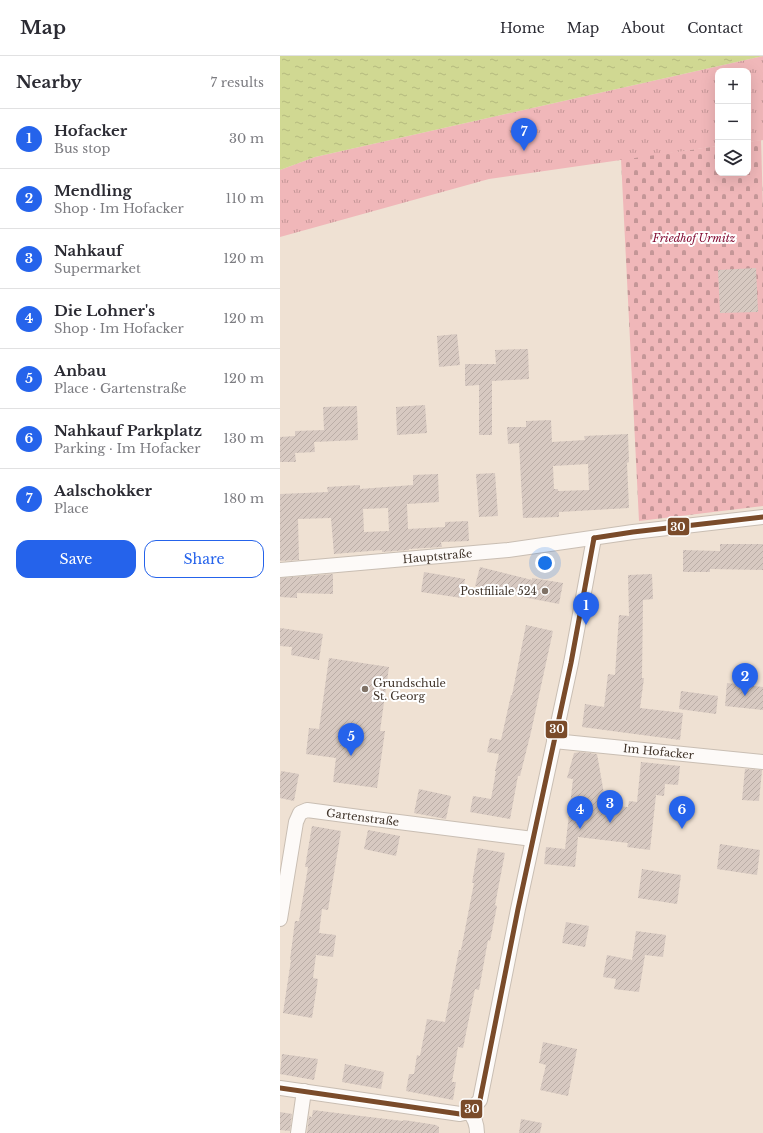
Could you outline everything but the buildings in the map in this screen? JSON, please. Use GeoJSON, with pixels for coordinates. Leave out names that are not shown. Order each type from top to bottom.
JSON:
{"type":"FeatureCollection","features":[{"type":"Feature","properties":{"kind":"street","name":"Hauptstraße"},"geometry":{"type":"LineString","coordinates":[[280,570],[508,550],[633,532],[763,517]]}},
{"type":"Feature","properties":{"kind":"street"},"geometry":{"type":"LineString","coordinates":[[280,1088],[460,1114],[469,1112],[480,1100],[518,909],[571,663],[594,538]]}},
{"type":"Feature","properties":{"kind":"street","name":"Im Hofacker"},"geometry":{"type":"LineString","coordinates":[[554,741],[763,762]]}},
{"type":"Feature","properties":{"kind":"street","name":"Gartenstraße"},"geometry":{"type":"LineString","coordinates":[[280,919],[284,863],[296,822],[300,813],[307,810],[533,838]]}},
{"type":"Feature","properties":{"kind":"street"},"geometry":{"type":"LineString","coordinates":[[298,1133],[304,1091]]}},
{"type":"Feature","properties":{"kind":"street"},"geometry":{"type":"LineString","coordinates":[[469,1112],[474,1117],[477,1133]]}},
{"type":"Feature","properties":{"kind":"green space"},"geometry":{"type":"Polygon","coordinates":[[[763,56],[763,140],[751,142],[751,68],[715,68],[715,146],[489,179],[280,237],[280,170],[315,157],[763,56]]]}},
{"type":"Feature","properties":{"kind":"green space","name":"Friedhof Urmitz"},"geometry":{"type":"Polygon","coordinates":[[[761,140],[763,210],[763,506],[639,521],[621,159],[715,146],[715,176],[751,176],[751,142],[761,140]]]}},
{"type":"Feature","properties":{"kind":"water"},"geometry":{"type":"Polygon","coordinates":[[[280,56],[763,56],[315,157],[280,170],[280,56]]]}},
{"type":"Feature","properties":{"kind":"transit line","name":"30"},"geometry":{"type":"LineString","coordinates":[[594,538],[763,517]]}},
{"type":"Feature","properties":{"kind":"transit line","name":"30"},"geometry":{"type":"LineString","coordinates":[[280,1088],[460,1114],[469,1112],[480,1100],[518,909],[571,663],[594,538]]}},
{"type":"Feature","properties":{"kind":"place","name":"Aalschokker"},"geometry":{"type":"Point","coordinates":[524,151]}},
{"type":"Feature","properties":{"kind":"place","name":"Postfiliale 524"},"geometry":{"type":"Point","coordinates":[545,591]}},
{"type":"Feature","properties":{"kind":"place","name":"Hofacker"},"geometry":{"type":"Point","coordinates":[586,625]}},
{"type":"Feature","properties":{"kind":"place","name":"Grundschule St. Georg"},"geometry":{"type":"Point","coordinates":[365,689]}},
{"type":"Feature","properties":{"kind":"place","name":"Mendling"},"geometry":{"type":"Point","coordinates":[745,696]}},
{"type":"Feature","properties":{"kind":"place","name":"Anbau"},"geometry":{"type":"Point","coordinates":[351,756]}},
{"type":"Feature","properties":{"kind":"place","name":"Nahkauf"},"geometry":{"type":"Point","coordinates":[610,823]}},
{"type":"Feature","properties":{"kind":"place","name":"Die Lohner's"},"geometry":{"type":"Point","coordinates":[580,829]}},
{"type":"Feature","properties":{"kind":"place","name":"Nahkauf Parkplatz"},"geometry":{"type":"Point","coordinates":[682,829]}}]}
